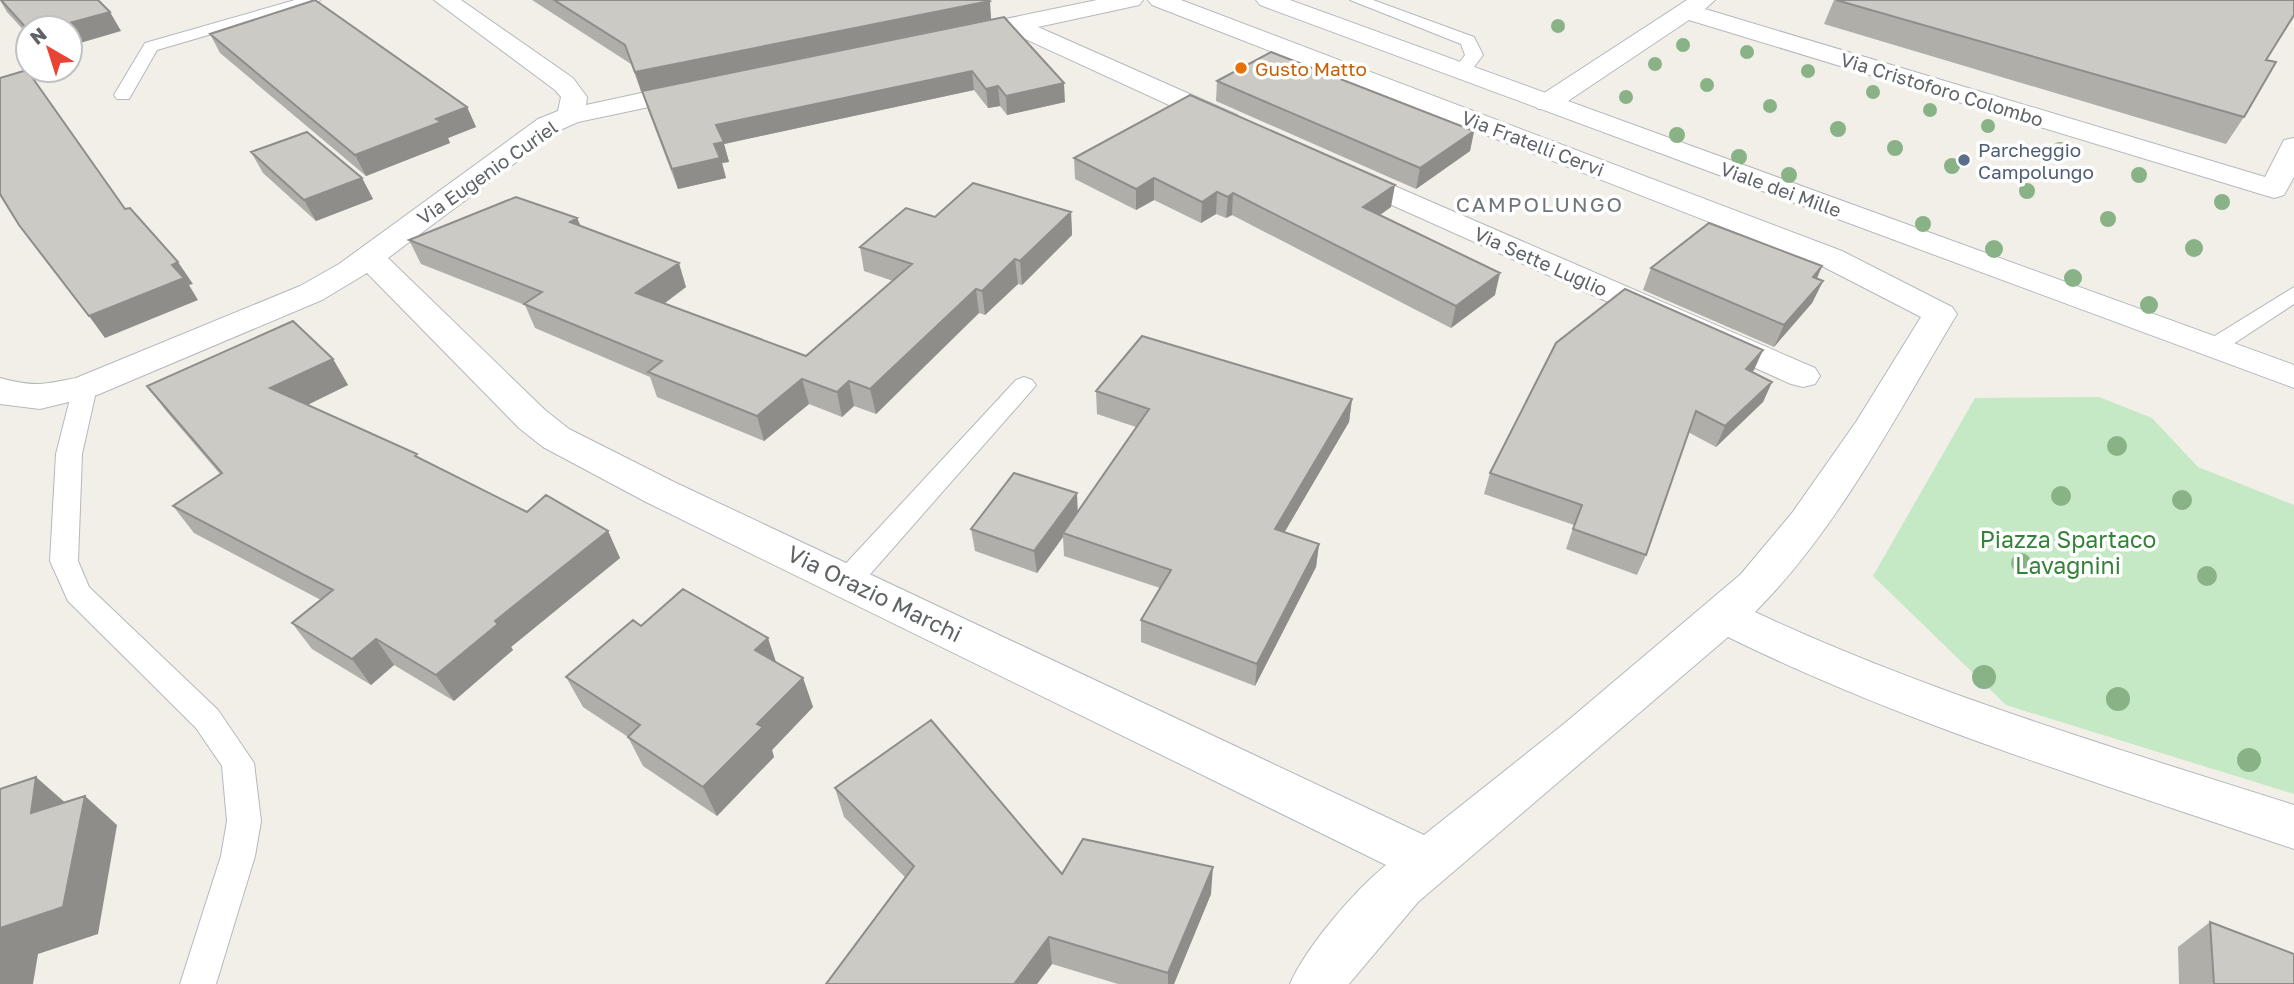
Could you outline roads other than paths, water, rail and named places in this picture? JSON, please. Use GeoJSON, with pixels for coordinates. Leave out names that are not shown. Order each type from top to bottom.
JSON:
{"type":"FeatureCollection","features":[{"type":"Feature","properties":{"kind":"street"},"geometry":{"type":"LineString","coordinates":[[446,0],[564,83],[574,97],[570,116]]}},
{"type":"Feature","properties":{"kind":"street"},"geometry":{"type":"LineString","coordinates":[[937,40],[1131,0]]}},
{"type":"Feature","properties":{"kind":"street","name":"Via Fratelli Cervi"},"geometry":{"type":"LineString","coordinates":[[1160,0],[1831,258],[1940,314],[1869,431],[1806,523],[1773,566],[1724,616]]}},
{"type":"Feature","properties":{"kind":"street","name":"Viale dei Mille"},"geometry":{"type":"LineString","coordinates":[[1268,0],[2294,377]]}},
{"type":"Feature","properties":{"kind":"street","name":"Via Cristoforo Colombo"},"geometry":{"type":"LineString","coordinates":[[1547,103],[1694,5],[2274,189],[2294,146]]}},
{"type":"Feature","properties":{"kind":"street"},"geometry":{"type":"LineString","coordinates":[[1012,24],[1247,130]]}},
{"type":"Feature","properties":{"kind":"street","name":"Via Eugenio Curiel"},"geometry":{"type":"LineString","coordinates":[[0,389],[25,398],[54,395],[85,387],[294,300],[370,258],[548,125],[570,116],[720,85]]}},
{"type":"Feature","properties":{"kind":"street","name":"Via Sette Luglio"},"geometry":{"type":"LineString","coordinates":[[1323,164],[1803,376]]}},
{"type":"Feature","properties":{"kind":"street","name":"Via Orazio Marchi"},"geometry":{"type":"LineString","coordinates":[[370,258],[542,428],[648,486],[1428,861]]}},
{"type":"Feature","properties":{"kind":"street"},"geometry":{"type":"LineString","coordinates":[[1318,984],[1377,908],[1428,861],[1724,616],[1818,660],[1883,686],[2294,827]]}},
{"type":"Feature","properties":{"kind":"lane"},"geometry":{"type":"LineString","coordinates":[[123,95],[151,47],[312,0]]}},
{"type":"Feature","properties":{"kind":"lane"},"geometry":{"type":"LineString","coordinates":[[1358,0],[1468,41],[1474,55],[1462,71]]}},
{"type":"Feature","properties":{"kind":"lane"},"geometry":{"type":"LineString","coordinates":[[2214,347],[2294,294]]}},
{"type":"Feature","properties":{"kind":"lane"},"geometry":{"type":"LineString","coordinates":[[848,580],[1024,385]]}},
{"type":"Feature","properties":{"kind":"lane"},"geometry":{"type":"LineString","coordinates":[[85,387],[69,454],[64,561],[69,578],[78,593],[207,719],[238,763],[244,821],[239,856],[198,984]]}},
{"type":"Feature","properties":{"kind":"place","name":"Gusto Matto"},"geometry":{"type":"Point","coordinates":[1241,68]}},
{"type":"Feature","properties":{"kind":"place","name":"Parcheggio Campolungo"},"geometry":{"type":"Point","coordinates":[1964,160]}},
{"type":"Feature","properties":{"kind":"district","name":"CAMPOLUNGO"},"geometry":{"type":"Point","coordinates":[1540,204]}},
{"type":"Feature","properties":{"kind":"park label","name":"Piazza Spartaco Lavagnini"},"geometry":{"type":"Point","coordinates":[2068,552]}}]}
